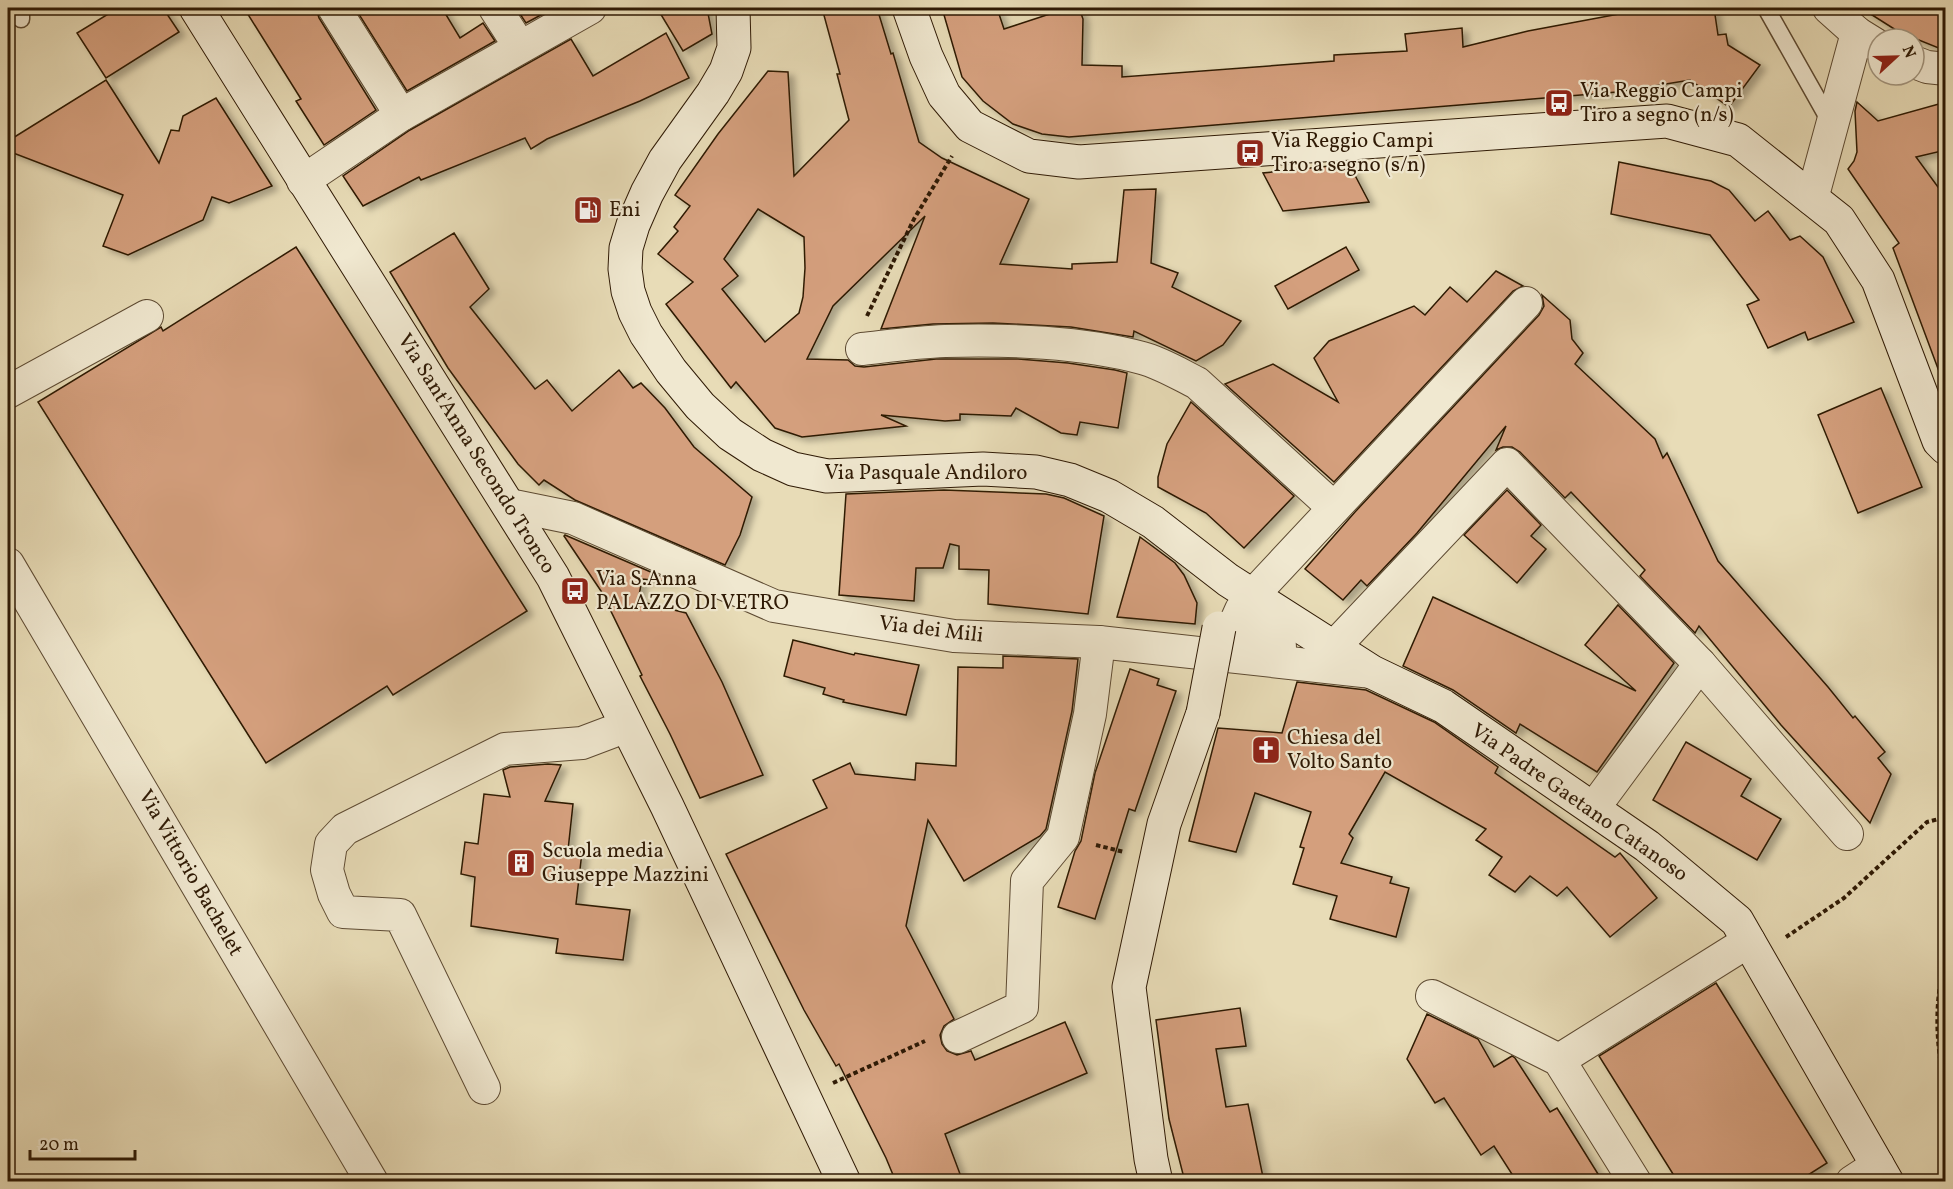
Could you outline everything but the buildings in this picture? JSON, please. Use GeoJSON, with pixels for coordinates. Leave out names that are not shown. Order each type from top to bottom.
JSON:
{"type":"FeatureCollection","features":[{"type":"Feature","properties":{"kind":"street","name":"Via Sant'Anna Secondo Tronco"},"geometry":{"type":"LineString","coordinates":[[195,8],[510,505],[553,577],[667,806],[844,1182]]}},
{"type":"Feature","properties":{"kind":"street"},"geometry":{"type":"LineString","coordinates":[[334,8],[401,116]]}},
{"type":"Feature","properties":{"kind":"street"},"geometry":{"type":"LineString","coordinates":[[495,8],[520,47]]}},
{"type":"Feature","properties":{"kind":"street"},"geometry":{"type":"LineString","coordinates":[[303,181],[401,116],[586,8]]}},
{"type":"Feature","properties":{"kind":"street","name":"Via Pasquale Andiloro"},"geometry":{"type":"LineString","coordinates":[[733,8],[734,48],[726,71],[713,93],[664,160],[637,214],[626,248],[625,269],[628,291],[635,312],[658,352],[700,406],[730,434],[762,455],[793,469],[827,476],[983,470],[1036,472],[1070,480],[1109,496],[1153,522],[1235,604],[1333,648]]}},
{"type":"Feature","properties":{"kind":"street"},"geometry":{"type":"LineString","coordinates":[[909,8],[926,56],[944,94],[970,126],[1029,156],[1079,162],[1666,121],[1738,140],[1839,220],[1878,280],[1939,441],[1946,448]]}},
{"type":"Feature","properties":{"kind":"street"},"geometry":{"type":"LineString","coordinates":[[1829,8],[1866,38]]}},
{"type":"Feature","properties":{"kind":"street"},"geometry":{"type":"LineString","coordinates":[[1812,199],[1832,126],[1866,45]]}},
{"type":"Feature","properties":{"kind":"street"},"geometry":{"type":"LineString","coordinates":[[1926,67],[1946,69]]}},
{"type":"Feature","properties":{"kind":"street"},"geometry":{"type":"LineString","coordinates":[[1156,1182],[1129,987],[1164,824],[1203,713],[1235,604],[1334,508],[1526,303]]}},
{"type":"Feature","properties":{"kind":"street"},"geometry":{"type":"LineString","coordinates":[[8,392],[147,316]]}},
{"type":"Feature","properties":{"kind":"street"},"geometry":{"type":"LineString","coordinates":[[862,349],[944,341],[1019,342],[1084,348],[1143,358],[1197,383],[1334,508]]}},
{"type":"Feature","properties":{"kind":"street"},"geometry":{"type":"LineString","coordinates":[[1333,648],[1507,464],[1700,664],[1847,834]]}},
{"type":"Feature","properties":{"kind":"street","name":"Via dei Mili"},"geometry":{"type":"LineString","coordinates":[[510,505],[573,518],[774,606],[954,636],[1099,642],[1372,672]]}},
{"type":"Feature","properties":{"kind":"street","name":"Via Vittorio Bachelet"},"geometry":{"type":"LineString","coordinates":[[8,564],[372,1182]]}},
{"type":"Feature","properties":{"kind":"street"},"geometry":{"type":"LineString","coordinates":[[958,1037],[1022,1007],[1027,881],[1063,837],[1090,714],[1099,642]]}},
{"type":"Feature","properties":{"kind":"street","name":"Via Padre Gaetano Catanoso"},"geometry":{"type":"LineString","coordinates":[[1333,648],[1372,672],[1443,706],[1647,846],[1737,921],[1754,948],[1872,1176]]}},
{"type":"Feature","properties":{"kind":"street"},"geometry":{"type":"LineString","coordinates":[[1593,809],[1700,664]]}},
{"type":"Feature","properties":{"kind":"street"},"geometry":{"type":"LineString","coordinates":[[484,1088],[400,915],[343,912],[334,894],[327,870],[331,844],[345,828],[505,748],[582,743],[627,726]]}},
{"type":"Feature","properties":{"kind":"street"},"geometry":{"type":"LineString","coordinates":[[1559,1060],[1754,948]]}},
{"type":"Feature","properties":{"kind":"street"},"geometry":{"type":"LineString","coordinates":[[1432,996],[1559,1060],[1635,1182]]}},
{"type":"Feature","properties":{"kind":"lane"},"geometry":{"type":"LineString","coordinates":[[1766,8],[1832,126]]}},
{"type":"Feature","properties":{"kind":"path"},"geometry":{"type":"LineString","coordinates":[[862,349],[866,318],[914,219],[951,158]]}},
{"type":"Feature","properties":{"kind":"path"},"geometry":{"type":"LineString","coordinates":[[1754,948],[1844,898],[1927,822],[1946,817]]}},
{"type":"Feature","properties":{"kind":"path"},"geometry":{"type":"LineString","coordinates":[[1063,837],[1157,860]]}},
{"type":"Feature","properties":{"kind":"path"},"geometry":{"type":"LineString","coordinates":[[1946,960],[1940,981],[1938,1010],[1941,1068],[1946,1090]]}},
{"type":"Feature","properties":{"kind":"path"},"geometry":{"type":"LineString","coordinates":[[802,1096],[938,1035],[958,1037]]}},
{"type":"Feature","properties":{"kind":"place","name":"Via Reggio Campi Tiro a segno (n/s)"},"geometry":{"type":"Point","coordinates":[1559,103]}},
{"type":"Feature","properties":{"kind":"place","name":"Via Reggio Campi Tiro a segno (s/n)"},"geometry":{"type":"Point","coordinates":[1250,153]}},
{"type":"Feature","properties":{"kind":"place","name":"Eni"},"geometry":{"type":"Point","coordinates":[588,210]}},
{"type":"Feature","properties":{"kind":"place","name":"Via S.Anna PALAZZO DI VETRO"},"geometry":{"type":"Point","coordinates":[575,591]}},
{"type":"Feature","properties":{"kind":"place","name":"Chiesa del Volto Santo"},"geometry":{"type":"Point","coordinates":[1266,750]}},
{"type":"Feature","properties":{"kind":"place","name":"Scuola media Giuseppe Mazzini"},"geometry":{"type":"Point","coordinates":[521,863]}}]}
